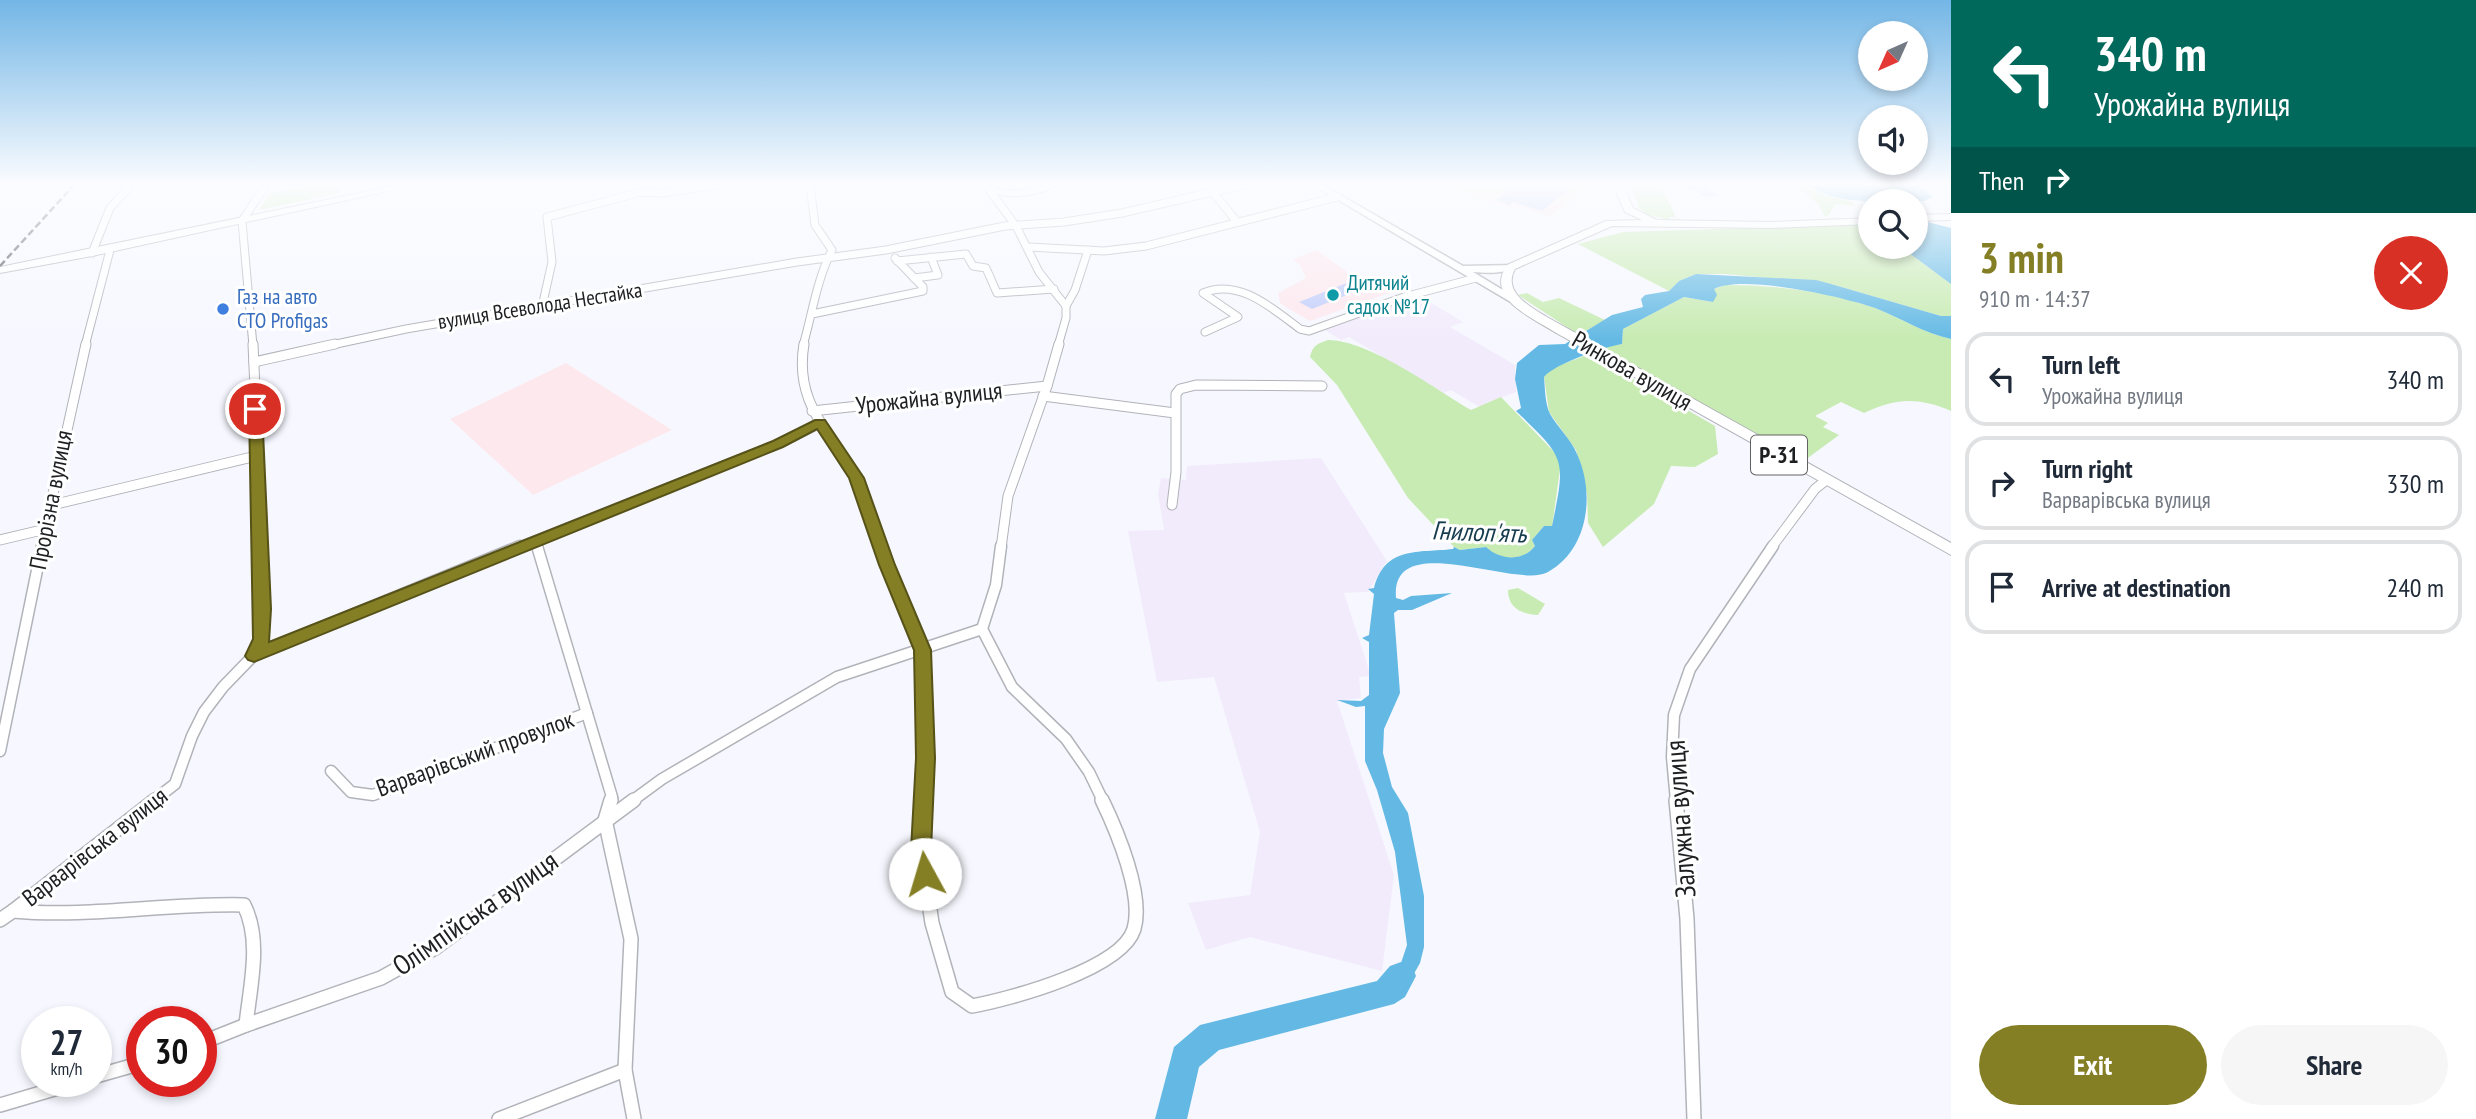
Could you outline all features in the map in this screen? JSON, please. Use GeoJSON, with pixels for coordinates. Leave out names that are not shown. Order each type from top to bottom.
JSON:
{"type":"FeatureCollection","features":[{"type":"Feature","properties":{"kind":"main road"},"geometry":{"type":"LineString","coordinates":[[0,272],[168,237]]}},
{"type":"Feature","properties":{"kind":"main road","name":"Ринкова вулиця"},"geometry":{"type":"LineString","coordinates":[[1406,237],[1608,357],[1951,550]]}},
{"type":"Feature","properties":{"kind":"main road"},"geometry":{"type":"LineString","coordinates":[[1451,263],[1478,270],[1511,267],[1578,237]]}},
{"type":"Feature","properties":{"kind":"main road"},"geometry":{"type":"LineString","coordinates":[[1511,267],[1503,280],[1513,299]]}},
{"type":"Feature","properties":{"kind":"street"},"geometry":{"type":"LineString","coordinates":[[92,253],[98,237]]}},
{"type":"Feature","properties":{"kind":"street"},"geometry":{"type":"LineString","coordinates":[[243,237],[254,362],[262,609],[262,639],[254,656]]}},
{"type":"Feature","properties":{"kind":"street"},"geometry":{"type":"LineString","coordinates":[[542,307],[550,277],[554,246],[552,237]]}},
{"type":"Feature","properties":{"kind":"street"},"geometry":{"type":"LineString","coordinates":[[823,237],[832,250],[821,271],[803,347],[802,377],[812,411],[856,478],[887,565],[922,650],[925,758],[921,850],[932,923],[948,981],[952,992],[972,1006],[1000,1002],[1084,970],[1124,946],[1135,931],[1138,915],[1136,896],[1116,834],[1090,772],[1057,729],[1018,695],[982,629],[996,585],[1008,496],[1045,391],[1066,318],[1066,306],[1075,290],[1088,250]]}},
{"type":"Feature","properties":{"kind":"street","name":"вулиця Всеволода Нестайка"},"geometry":{"type":"LineString","coordinates":[[254,362],[406,328],[955,237]]}},
{"type":"Feature","properties":{"kind":"street"},"geometry":{"type":"LineString","coordinates":[[1022,237],[1039,272],[1066,306]]}},
{"type":"Feature","properties":{"kind":"street"},"geometry":{"type":"LineString","coordinates":[[1028,247],[1088,250],[1146,246],[1179,237]]}},
{"type":"Feature","properties":{"kind":"street","name":"Прорізна вулиця"},"geometry":{"type":"LineString","coordinates":[[0,751],[52,505],[69,410],[110,250]]}},
{"type":"Feature","properties":{"kind":"street"},"geometry":{"type":"LineString","coordinates":[[812,314],[920,293],[923,287],[886,250]]}},
{"type":"Feature","properties":{"kind":"street"},"geometry":{"type":"LineString","coordinates":[[897,261],[966,254],[973,266],[986,268],[997,293],[1054,289]]}},
{"type":"Feature","properties":{"kind":"street"},"geometry":{"type":"LineString","coordinates":[[914,278],[938,275],[931,257]]}},
{"type":"Feature","properties":{"kind":"street"},"geometry":{"type":"LineString","coordinates":[[1205,332],[1238,317],[1203,293],[1221,286],[1244,294],[1300,329],[1310,331],[1376,306],[1476,278]]}},
{"type":"Feature","properties":{"kind":"street"},"geometry":{"type":"LineString","coordinates":[[1172,505],[1176,472],[1176,394],[1187,386],[1322,386]]}},
{"type":"Feature","properties":{"kind":"street","name":"Урожайна вулиця"},"geometry":{"type":"LineString","coordinates":[[812,411],[1045,391],[1175,413]]}},
{"type":"Feature","properties":{"kind":"street"},"geometry":{"type":"LineString","coordinates":[[254,656],[397,595],[778,444],[820,423]]}},
{"type":"Feature","properties":{"kind":"street"},"geometry":{"type":"LineString","coordinates":[[52,505],[257,456]]}},
{"type":"Feature","properties":{"kind":"street","name":"Залужна вулиця"},"geometry":{"type":"LineString","coordinates":[[1693,1119],[1686,919],[1672,757],[1674,715],[1690,669],[1769,551],[1815,489],[1825,481]]}},
{"type":"Feature","properties":{"kind":"street"},"geometry":{"type":"LineString","coordinates":[[0,540],[46,529]]}},
{"type":"Feature","properties":{"kind":"street"},"geometry":{"type":"LineString","coordinates":[[536,542],[612,797],[605,820],[631,939],[625,1070],[634,1119]]}},
{"type":"Feature","properties":{"kind":"street","name":"Олімпійська вулиця"},"geometry":{"type":"LineString","coordinates":[[217,1037],[381,978],[435,948],[662,779],[837,677],[868,664],[922,650],[982,629]]}},
{"type":"Feature","properties":{"kind":"street","name":"Варварівська вулиця"},"geometry":{"type":"LineString","coordinates":[[13,911],[175,784],[192,736],[204,712],[223,687],[254,656]]}},
{"type":"Feature","properties":{"kind":"street","name":"Варварівський провулок"},"geometry":{"type":"LineString","coordinates":[[331,771],[351,792],[373,795],[587,713]]}},
{"type":"Feature","properties":{"kind":"street"},"geometry":{"type":"LineString","coordinates":[[0,920],[13,911],[55,915],[213,904],[244,905],[251,915],[252,937],[246,1025]]}},
{"type":"Feature","properties":{"kind":"street"},"geometry":{"type":"LineString","coordinates":[[499,1119],[625,1070]]}},
{"type":"Feature","properties":{"kind":"street"},"geometry":{"type":"LineString","coordinates":[[0,1105],[27,1097]]}},
{"type":"Feature","properties":{"kind":"shaded area"},"geometry":{"type":"Polygon","coordinates":[[[1317,250],[1355,278],[1364,278],[1389,293],[1310,321],[1287,308],[1280,303],[1278,293],[1306,278],[1300,265],[1293,259],[1317,250]]]}},
{"type":"Feature","properties":{"kind":"shaded area"},"geometry":{"type":"Polygon","coordinates":[[[1425,299],[1463,322],[1450,327],[1515,365],[1516,392],[1486,403],[1492,407],[1485,410],[1451,390],[1444,393],[1349,337],[1341,340],[1325,330],[1404,301],[1425,299]]]}},
{"type":"Feature","properties":{"kind":"shaded area"},"geometry":{"type":"Polygon","coordinates":[[[566,363],[672,430],[533,495],[450,419],[566,363]]]}},
{"type":"Feature","properties":{"kind":"shaded area"},"geometry":{"type":"Polygon","coordinates":[[[1321,458],[1387,561],[1368,592],[1344,593],[1371,676],[1359,677],[1361,698],[1337,701],[1394,875],[1382,971],[1250,937],[1206,950],[1188,903],[1250,895],[1260,832],[1214,677],[1157,682],[1128,531],[1164,530],[1158,494],[1161,478],[1186,480],[1187,466],[1321,458]]]}},
{"type":"Feature","properties":{"kind":"green space"},"geometry":{"type":"Polygon","coordinates":[[[1603,237],[1858,237],[1858,259],[1917,259],[1951,284],[1951,316],[1941,316],[1831,284],[1725,274],[1696,274],[1679,281],[1669,291],[1578,244],[1603,237]]]}},
{"type":"Feature","properties":{"kind":"green space"},"geometry":{"type":"Polygon","coordinates":[[[1725,285],[1782,288],[1839,297],[1875,308],[1951,339],[1951,411],[1928,403],[1907,401],[1886,404],[1864,413],[1841,402],[1815,416],[1828,423],[1823,427],[1839,435],[1801,463],[1600,347],[1622,344],[1623,329],[1684,297],[1713,302],[1714,289],[1725,285]]]}},
{"type":"Feature","properties":{"kind":"green space"},"geometry":{"type":"Polygon","coordinates":[[[1527,293],[1543,302],[1559,298],[1605,320],[1579,335],[1518,295],[1527,293]]]}},
{"type":"Feature","properties":{"kind":"green space"},"geometry":{"type":"Polygon","coordinates":[[[1328,340],[1344,342],[1382,357],[1471,410],[1501,397],[1557,455],[1561,462],[1552,527],[1544,526],[1532,540],[1535,546],[1530,551],[1511,558],[1498,555],[1486,547],[1460,550],[1454,547],[1408,498],[1337,385],[1310,357],[1316,346],[1328,340]]]}},
{"type":"Feature","properties":{"kind":"green space"},"geometry":{"type":"Polygon","coordinates":[[[1589,353],[1715,426],[1718,454],[1695,467],[1671,466],[1654,504],[1603,547],[1588,523],[1587,494],[1576,450],[1549,412],[1544,377],[1553,369],[1589,353]]]}},
{"type":"Feature","properties":{"kind":"green space"},"geometry":{"type":"Polygon","coordinates":[[[1518,588],[1545,604],[1538,615],[1526,613],[1513,606],[1508,590],[1518,588]]]}},
{"type":"Feature","properties":{"kind":"water"},"geometry":{"type":"Polygon","coordinates":[[[1928,237],[1951,237],[1951,284],[1917,259],[1928,259],[1928,237]]]}},
{"type":"Feature","properties":{"kind":"water"},"geometry":{"type":"Polygon","coordinates":[[[1696,274],[1816,280],[1941,316],[1951,316],[1951,339],[1875,308],[1841,298],[1770,286],[1728,285],[1714,289],[1717,295],[1713,302],[1684,297],[1623,329],[1622,344],[1568,362],[1544,377],[1548,410],[1574,449],[1583,469],[1586,486],[1585,519],[1572,549],[1562,562],[1548,572],[1532,575],[1433,563],[1413,567],[1400,577],[1396,598],[1403,600],[1411,596],[1452,593],[1412,610],[1398,610],[1394,613],[1400,693],[1384,729],[1383,753],[1392,787],[1408,813],[1424,896],[1424,947],[1420,963],[1411,979],[1399,989],[1383,994],[1397,975],[1407,945],[1395,852],[1377,790],[1365,761],[1365,706],[1356,707],[1337,700],[1361,701],[1369,695],[1369,642],[1362,638],[1369,635],[1374,594],[1368,589],[1374,588],[1386,565],[1405,554],[1454,547],[1460,550],[1486,547],[1504,557],[1518,557],[1530,551],[1535,546],[1532,540],[1544,526],[1552,526],[1560,472],[1553,451],[1516,411],[1521,408],[1515,379],[1517,363],[1539,345],[1565,344],[1612,315],[1643,307],[1641,299],[1645,295],[1669,291],[1679,281],[1696,274]]]}},
{"type":"Feature","properties":{"kind":"building","name":"Дитячий садок №17"},"geometry":{"type":"Polygon","coordinates":[[[1354,280],[1367,287],[1312,309],[1299,302],[1354,280]]]}},
{"type":"Feature","properties":{"kind":"waterway","name":"Гнилоп'ять"},"geometry":{"type":"LineString","coordinates":[[1171,1119],[1185,1058],[1211,1036],[1383,994],[1394,987],[1401,976]]}},
{"type":"Feature","properties":{"kind":"railway"},"geometry":{"type":"LineString","coordinates":[[0,266],[26,237]]}},
{"type":"Feature","properties":{"kind":"place","name":"Дитячий садок №17"},"geometry":{"type":"Point","coordinates":[1333,295]}},
{"type":"Feature","properties":{"kind":"place","name":"Газ на авто СТО Profigas"},"geometry":{"type":"Point","coordinates":[223,309]}},
{"type":"Feature","properties":{"kind":"route"},"geometry":{"type":"LineString","coordinates":[[255,409],[262,553],[262,639],[254,656],[397,595],[778,444],[820,423],[856,478],[887,565],[922,650],[925,758],[921,850],[925,874]]}}]}
